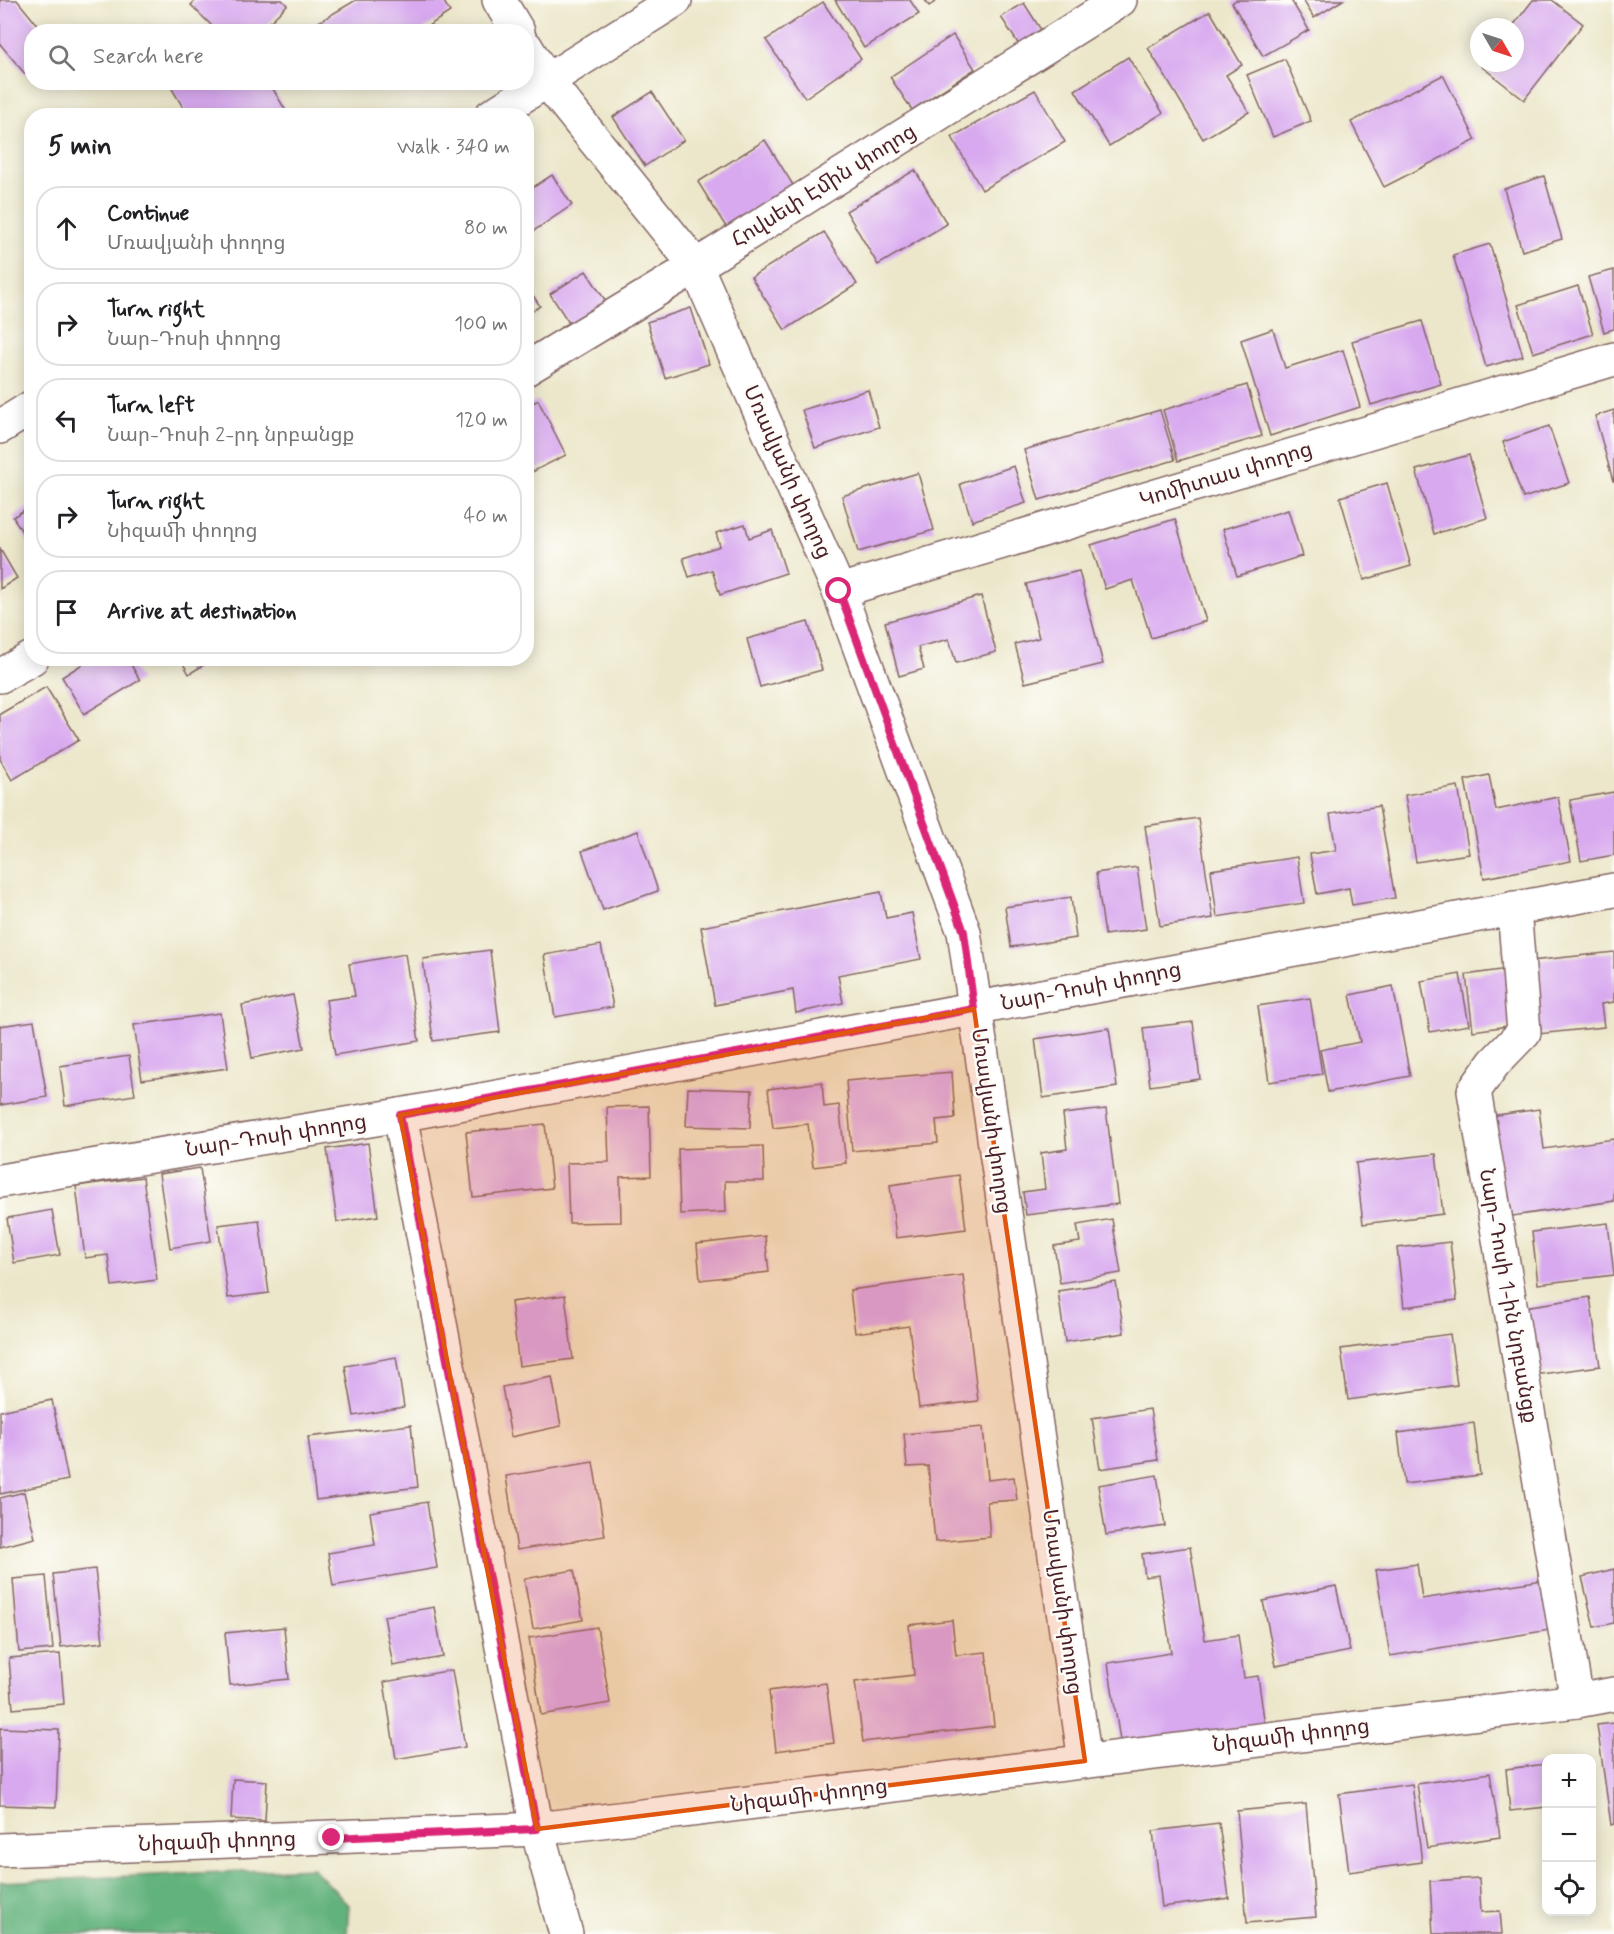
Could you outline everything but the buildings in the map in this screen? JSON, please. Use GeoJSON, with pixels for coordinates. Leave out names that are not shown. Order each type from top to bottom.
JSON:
{"type":"FeatureCollection","features":[{"type":"Feature","properties":{"kind":"street"},"geometry":{"type":"LineString","coordinates":[[499,0],[513,24]]}},
{"type":"Feature","properties":{"kind":"street"},"geometry":{"type":"LineString","coordinates":[[534,89],[675,0]]}},
{"type":"Feature","properties":{"kind":"street","name":"Հովսեփ Էմին փողոց"},"geometry":{"type":"LineString","coordinates":[[534,364],[696,266],[1120,0]]}},
{"type":"Feature","properties":{"kind":"street","name":"Մռավյանի փողոց"},"geometry":{"type":"LineString","coordinates":[[534,61],[546,81],[696,266],[839,591],[964,932],[1085,1761]]}},
{"type":"Feature","properties":{"kind":"street"},"geometry":{"type":"LineString","coordinates":[[504,108],[532,90]]}},
{"type":"Feature","properties":{"kind":"street","name":"Կոմիտաս փողոց"},"geometry":{"type":"LineString","coordinates":[[839,591],[1614,359]]}},
{"type":"Feature","properties":{"kind":"street"},"geometry":{"type":"LineString","coordinates":[[0,427],[24,412]]}},
{"type":"Feature","properties":{"kind":"street"},"geometry":{"type":"LineString","coordinates":[[0,676],[24,663]]}},
{"type":"Feature","properties":{"kind":"street","name":"Նար-Դոսի փողոց"},"geometry":{"type":"LineString","coordinates":[[0,1181],[400,1115],[1614,890]]}},
{"type":"Feature","properties":{"kind":"street","name":"Նար-Դոսի 1-ին նրբանցք"},"geometry":{"type":"LineString","coordinates":[[1514,909],[1524,1032],[1494,1063],[1474,1091],[1577,1701]]}},
{"type":"Feature","properties":{"kind":"street"},"geometry":{"type":"LineString","coordinates":[[400,1115],[537,1829],[566,1934]]}},
{"type":"Feature","properties":{"kind":"street","name":"Նիզամի փողոց"},"geometry":{"type":"LineString","coordinates":[[0,1850],[537,1829],[1577,1701],[1614,1694]]}},
{"type":"Feature","properties":{"kind":"highlighted area"},"geometry":{"type":"Polygon","coordinates":[[[974,1009],[1085,1761],[537,1829],[400,1115],[974,1009]]]}},
{"type":"Feature","properties":{"kind":"green space"},"geometry":{"type":"Polygon","coordinates":[[[313,1868],[349,1905],[347,1934],[0,1934],[0,1882],[313,1868]]]}},
{"type":"Feature","properties":{"kind":"route"},"geometry":{"type":"LineString","coordinates":[[332,1838],[537,1829],[400,1115],[974,1009],[964,932],[839,591]]}}]}
